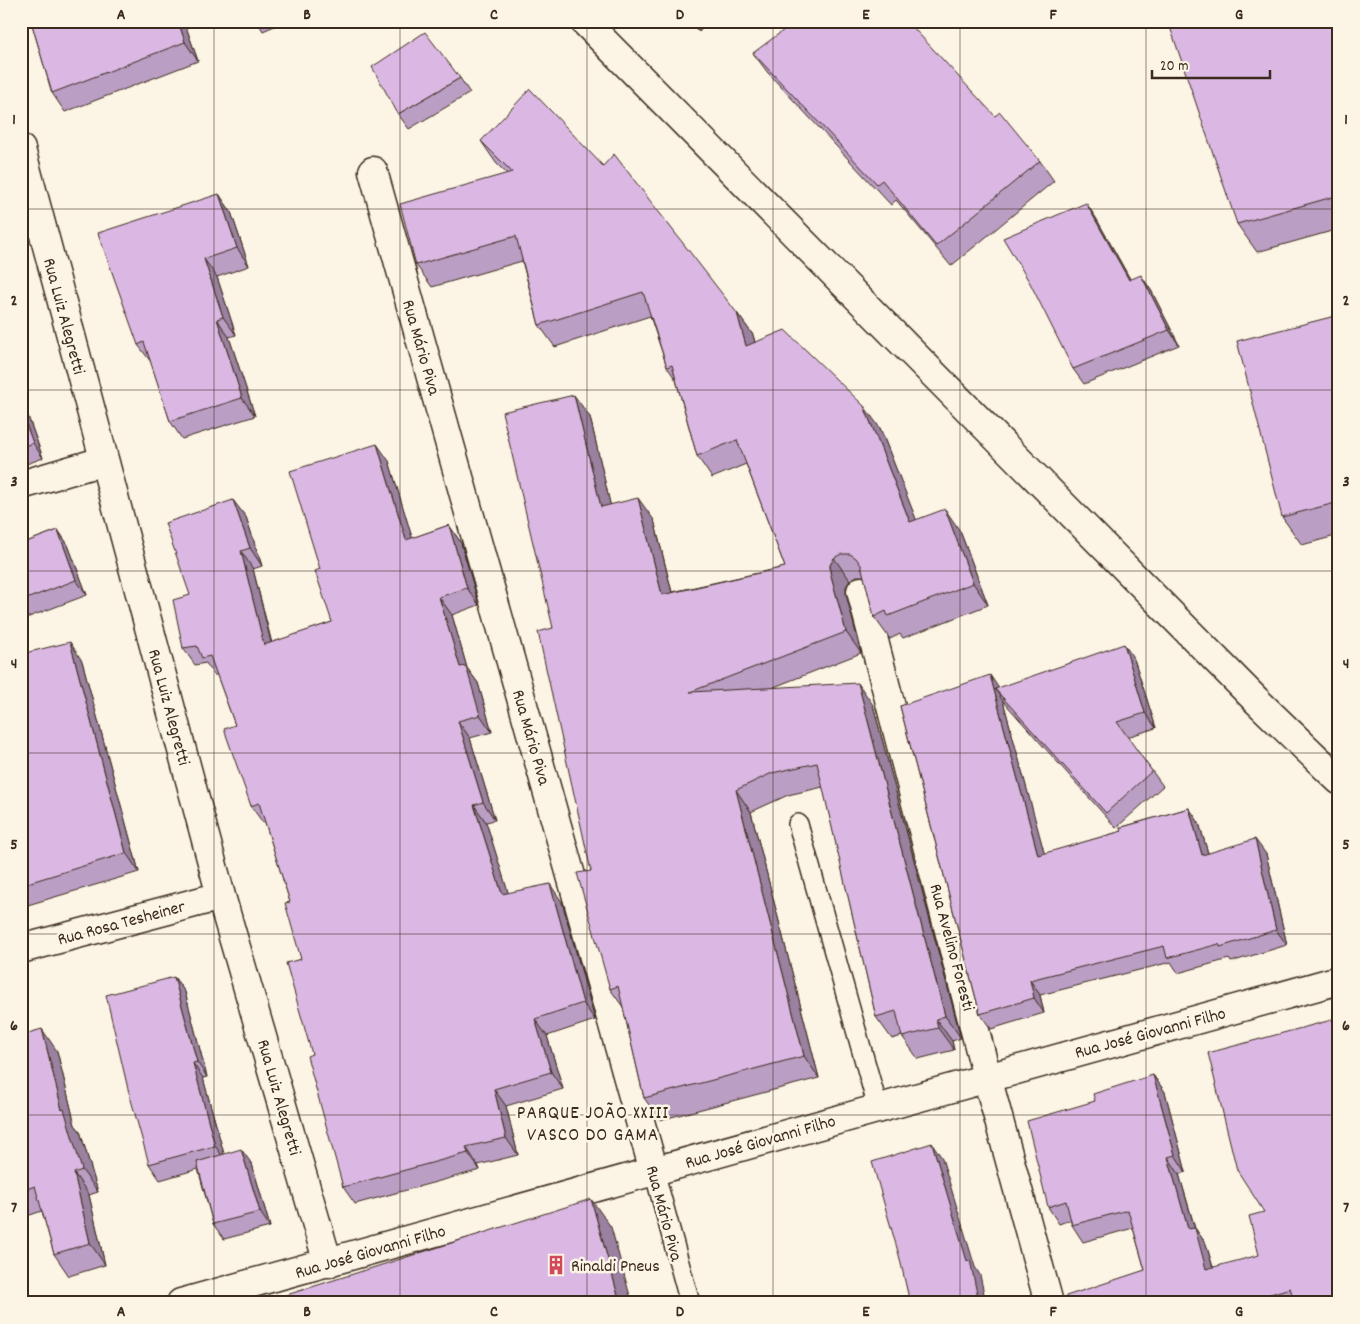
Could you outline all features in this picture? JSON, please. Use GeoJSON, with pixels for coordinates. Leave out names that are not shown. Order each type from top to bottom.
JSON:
{"type":"FeatureCollection","features":[{"type":"Feature","properties":{"kind":"street"},"geometry":{"type":"LineString","coordinates":[[584,21],[1250,694],[1339,780]]}},
{"type":"Feature","properties":{"kind":"street","name":"Rua Luiz Alegretti"},"geometry":{"type":"LineString","coordinates":[[21,149],[221,896],[328,1263]]}},
{"type":"Feature","properties":{"kind":"street","name":"Rua Mário Piva"},"geometry":{"type":"LineString","coordinates":[[373,171],[654,1171]]}},
{"type":"Feature","properties":{"kind":"street"},"geometry":{"type":"LineString","coordinates":[[21,485],[103,461]]}},
{"type":"Feature","properties":{"kind":"street","name":"Rua Avelino Foresti"},"geometry":{"type":"LineString","coordinates":[[861,591],[987,1077],[1049,1303]]}},
{"type":"Feature","properties":{"kind":"street","name":"Rua Rosa Tesheiner"},"geometry":{"type":"LineString","coordinates":[[21,948],[221,896]]}},
{"type":"Feature","properties":{"kind":"street","name":"Rua José Giovanni Filho"},"geometry":{"type":"LineString","coordinates":[[181,1303],[1339,980]]}},
{"type":"Feature","properties":{"kind":"lane"},"geometry":{"type":"LineString","coordinates":[[798,824],[878,1108]]}},
{"type":"Feature","properties":{"kind":"lane","name":"Rua Mário Piva"},"geometry":{"type":"LineString","coordinates":[[654,1171],[690,1303]]}},
{"type":"Feature","properties":{"kind":"building"},"geometry":{"type":"Polygon","coordinates":[[[31,21],[178,21],[185,42],[52,93],[31,21]]]}},
{"type":"Feature","properties":{"kind":"building"},"geometry":{"type":"Polygon","coordinates":[[[796,21],[907,21],[995,116],[1000,112],[1040,161],[936,246],[882,180],[877,184],[753,53],[796,21]]]}},
{"type":"Feature","properties":{"kind":"building"},"geometry":{"type":"Polygon","coordinates":[[[1168,21],[1339,21],[1339,207],[1336,196],[1237,224],[1168,21]]]}},
{"type":"Feature","properties":{"kind":"building"},"geometry":{"type":"Polygon","coordinates":[[[425,32],[460,78],[398,114],[372,67],[425,32]]]}},
{"type":"Feature","properties":{"kind":"building"},"geometry":{"type":"Polygon","coordinates":[[[530,89],[603,166],[614,154],[737,313],[746,346],[785,330],[864,406],[910,522],[945,509],[973,583],[888,616],[886,611],[874,617],[861,565],[850,554],[841,554],[834,558],[830,565],[830,572],[846,632],[690,692],[858,683],[945,1016],[936,1019],[938,1028],[902,1037],[896,1011],[876,1017],[817,763],[772,773],[736,790],[804,1056],[644,1098],[618,986],[610,989],[577,873],[591,871],[538,632],[553,628],[502,412],[574,395],[601,507],[638,498],[662,595],[785,567],[737,440],[697,456],[672,365],[667,367],[643,292],[539,325],[516,236],[416,265],[400,204],[512,172],[481,141],[530,89]]]}},
{"type":"Feature","properties":{"kind":"building"},"geometry":{"type":"Polygon","coordinates":[[[219,194],[237,248],[204,259],[223,317],[217,319],[242,398],[170,421],[144,342],[138,345],[98,233],[219,194]]]}},
{"type":"Feature","properties":{"kind":"building"},"geometry":{"type":"Polygon","coordinates":[[[1086,203],[1129,280],[1141,275],[1169,330],[1073,369],[1030,283],[1003,238],[1086,203]]]}},
{"type":"Feature","properties":{"kind":"building"},"geometry":{"type":"Polygon","coordinates":[[[1339,315],[1339,502],[1282,517],[1237,341],[1339,315]]]}},
{"type":"Feature","properties":{"kind":"building"},"geometry":{"type":"Polygon","coordinates":[[[21,411],[33,443],[21,447],[21,411]]]}},
{"type":"Feature","properties":{"kind":"building"},"geometry":{"type":"Polygon","coordinates":[[[377,444],[406,540],[449,525],[467,588],[439,597],[460,667],[466,666],[480,715],[458,721],[483,802],[474,805],[502,894],[550,884],[583,1003],[535,1019],[551,1072],[494,1089],[506,1138],[466,1147],[468,1153],[343,1187],[307,1056],[312,1054],[286,963],[301,959],[285,903],[290,902],[259,803],[251,806],[224,729],[235,725],[210,656],[202,658],[197,646],[183,648],[173,600],[190,595],[165,523],[233,500],[250,548],[241,551],[264,645],[332,622],[315,571],[320,569],[290,471],[377,444]]]}},
{"type":"Feature","properties":{"kind":"building"},"geometry":{"type":"Polygon","coordinates":[[[58,530],[76,580],[21,601],[21,544],[58,530]]]}},
{"type":"Feature","properties":{"kind":"building"},"geometry":{"type":"Polygon","coordinates":[[[70,642],[126,853],[21,885],[21,654],[70,642]]]}},
{"type":"Feature","properties":{"kind":"building"},"geometry":{"type":"Polygon","coordinates":[[[1124,644],[1145,713],[1117,722],[1152,771],[1106,813],[995,689],[1124,644]]]}},
{"type":"Feature","properties":{"kind":"building"},"geometry":{"type":"Polygon","coordinates":[[[990,675],[1038,855],[1122,831],[1119,828],[1189,808],[1202,855],[1255,839],[1276,930],[1220,947],[1219,944],[1167,958],[1164,946],[1030,980],[1034,998],[980,1014],[900,706],[990,675]]]}},
{"type":"Feature","properties":{"kind":"building"},"geometry":{"type":"Polygon","coordinates":[[[174,977],[197,1062],[193,1063],[215,1146],[149,1164],[128,1089],[106,995],[174,977]]]}},
{"type":"Feature","properties":{"kind":"building"},"geometry":{"type":"Polygon","coordinates":[[[1339,1018],[1339,1303],[1322,1303],[1320,1299],[1309,1303],[1295,1303],[1290,1288],[1241,1303],[1069,1303],[1066,1296],[1145,1270],[1128,1210],[1072,1225],[1066,1201],[1048,1207],[1027,1121],[1095,1101],[1093,1094],[1153,1075],[1175,1155],[1168,1157],[1188,1229],[1195,1228],[1206,1269],[1259,1255],[1249,1216],[1264,1212],[1237,1170],[1208,1053],[1339,1018]]]}},
{"type":"Feature","properties":{"kind":"building"},"geometry":{"type":"Polygon","coordinates":[[[42,1029],[62,1110],[64,1109],[82,1170],[74,1173],[90,1243],[54,1254],[35,1186],[21,1191],[21,1035],[42,1029]]]}},
{"type":"Feature","properties":{"kind":"building"},"geometry":{"type":"Polygon","coordinates":[[[932,1143],[967,1261],[970,1260],[979,1303],[910,1303],[899,1255],[872,1162],[932,1143]]]}},
{"type":"Feature","properties":{"kind":"building"},"geometry":{"type":"Polygon","coordinates":[[[241,1149],[260,1212],[213,1224],[197,1162],[241,1149]]]}},
{"type":"Feature","properties":{"kind":"building"},"geometry":{"type":"Polygon","coordinates":[[[591,1199],[620,1303],[261,1303],[591,1199]]]}},
{"type":"Feature","properties":{"kind":"place","name":"Rinaldi Pneus"},"geometry":{"type":"Point","coordinates":[556,1265]}},
{"type":"Feature","properties":{"kind":"district","name":"PARQUE JOÃO XXIII VASCO DO GAMA"},"geometry":{"type":"Point","coordinates":[593,1122]}}]}
